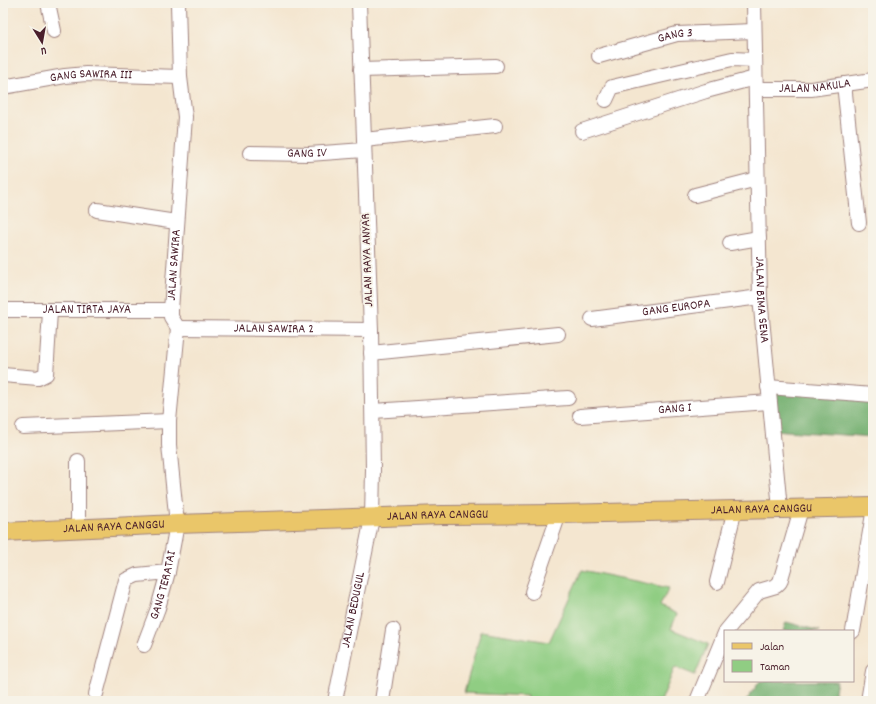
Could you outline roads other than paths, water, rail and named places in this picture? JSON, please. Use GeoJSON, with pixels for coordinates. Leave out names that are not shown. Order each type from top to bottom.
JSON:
{"type":"FeatureCollection","features":[{"type":"Feature","properties":{"kind":"main road","name":"JALAN RAYA CANGGU"},"geometry":{"type":"LineString","coordinates":[[3,532],[442,514],[559,514],[873,507]]}},
{"type":"Feature","properties":{"kind":"street"},"geometry":{"type":"LineString","coordinates":[[48,3],[54,31]]}},
{"type":"Feature","properties":{"kind":"street","name":"JALAN SAWIRA"},"geometry":{"type":"LineString","coordinates":[[177,524],[170,467],[169,421],[178,328],[172,317],[171,310],[176,222],[185,117],[180,77],[178,3]]}},
{"type":"Feature","properties":{"kind":"street","name":"JALAN RAYA ANYAR"},"geometry":{"type":"LineString","coordinates":[[359,3],[371,330],[373,411],[372,518]]}},
{"type":"Feature","properties":{"kind":"street","name":"JALAN BIMA SENA"},"geometry":{"type":"LineString","coordinates":[[754,3],[760,297],[780,509]]}},
{"type":"Feature","properties":{"kind":"street","name":"GANG 3"},"geometry":{"type":"LineString","coordinates":[[599,56],[677,34],[754,31]]}},
{"type":"Feature","properties":{"kind":"street"},"geometry":{"type":"LineString","coordinates":[[606,100],[612,87],[732,59],[755,60]]}},
{"type":"Feature","properties":{"kind":"street"},"geometry":{"type":"LineString","coordinates":[[361,70],[496,66]]}},
{"type":"Feature","properties":{"kind":"street","name":"GANG SAWIRA III"},"geometry":{"type":"LineString","coordinates":[[3,87],[65,76],[86,74],[180,77]]}},
{"type":"Feature","properties":{"kind":"street","name":"JALAN NAKULA"},"geometry":{"type":"LineString","coordinates":[[582,131],[706,91],[756,84],[789,90],[873,80]]}},
{"type":"Feature","properties":{"kind":"street"},"geometry":{"type":"LineString","coordinates":[[844,84],[859,223]]}},
{"type":"Feature","properties":{"kind":"street","name":"GANG IV"},"geometry":{"type":"LineString","coordinates":[[250,152],[308,154],[495,126]]}},
{"type":"Feature","properties":{"kind":"street"},"geometry":{"type":"LineString","coordinates":[[695,194],[757,179]]}},
{"type":"Feature","properties":{"kind":"street"},"geometry":{"type":"LineString","coordinates":[[97,210],[176,222]]}},
{"type":"Feature","properties":{"kind":"street"},"geometry":{"type":"LineString","coordinates":[[730,243],[759,238]]}},
{"type":"Feature","properties":{"kind":"street","name":"GANG EUROPA"},"geometry":{"type":"LineString","coordinates":[[592,319],[760,297]]}},
{"type":"Feature","properties":{"kind":"street","name":"JALAN TIRTA JAYA"},"geometry":{"type":"LineString","coordinates":[[3,310],[50,312],[171,310]]}},
{"type":"Feature","properties":{"kind":"street"},"geometry":{"type":"LineString","coordinates":[[3,376],[44,377],[47,371],[50,312]]}},
{"type":"Feature","properties":{"kind":"street","name":"JALAN SAWIRA 2"},"geometry":{"type":"LineString","coordinates":[[178,328],[371,330]]}},
{"type":"Feature","properties":{"kind":"street"},"geometry":{"type":"LineString","coordinates":[[371,353],[558,334]]}},
{"type":"Feature","properties":{"kind":"street"},"geometry":{"type":"LineString","coordinates":[[768,387],[873,395]]}},
{"type":"Feature","properties":{"kind":"street"},"geometry":{"type":"LineString","coordinates":[[373,411],[568,398]]}},
{"type":"Feature","properties":{"kind":"street","name":"GANG I"},"geometry":{"type":"LineString","coordinates":[[580,416],[769,402]]}},
{"type":"Feature","properties":{"kind":"street"},"geometry":{"type":"LineString","coordinates":[[23,427],[169,421]]}},
{"type":"Feature","properties":{"kind":"street"},"geometry":{"type":"LineString","coordinates":[[78,461],[78,529]]}},
{"type":"Feature","properties":{"kind":"street"},"geometry":{"type":"LineString","coordinates":[[717,582],[735,509]]}},
{"type":"Feature","properties":{"kind":"street"},"geometry":{"type":"LineString","coordinates":[[728,630],[759,591],[776,586],[780,582],[801,509]]}},
{"type":"Feature","properties":{"kind":"street"},"geometry":{"type":"LineString","coordinates":[[532,592],[559,514]]}},
{"type":"Feature","properties":{"kind":"street"},"geometry":{"type":"LineString","coordinates":[[853,630],[873,514]]}},
{"type":"Feature","properties":{"kind":"street","name":"JALAN BEDUGUL"},"geometry":{"type":"LineString","coordinates":[[335,701],[372,518]]}},
{"type":"Feature","properties":{"kind":"street","name":"GANG TERATAI"},"geometry":{"type":"LineString","coordinates":[[144,645],[158,608],[168,572],[177,524]]}},
{"type":"Feature","properties":{"kind":"street"},"geometry":{"type":"LineString","coordinates":[[96,694],[126,580],[137,575],[168,572]]}},
{"type":"Feature","properties":{"kind":"street"},"geometry":{"type":"LineString","coordinates":[[382,701],[393,630]]}},
{"type":"Feature","properties":{"kind":"street"},"geometry":{"type":"LineString","coordinates":[[697,701],[724,637]]}},
{"type":"Feature","properties":{"kind":"street"},"geometry":{"type":"LineString","coordinates":[[868,701],[873,671]]}}]}
